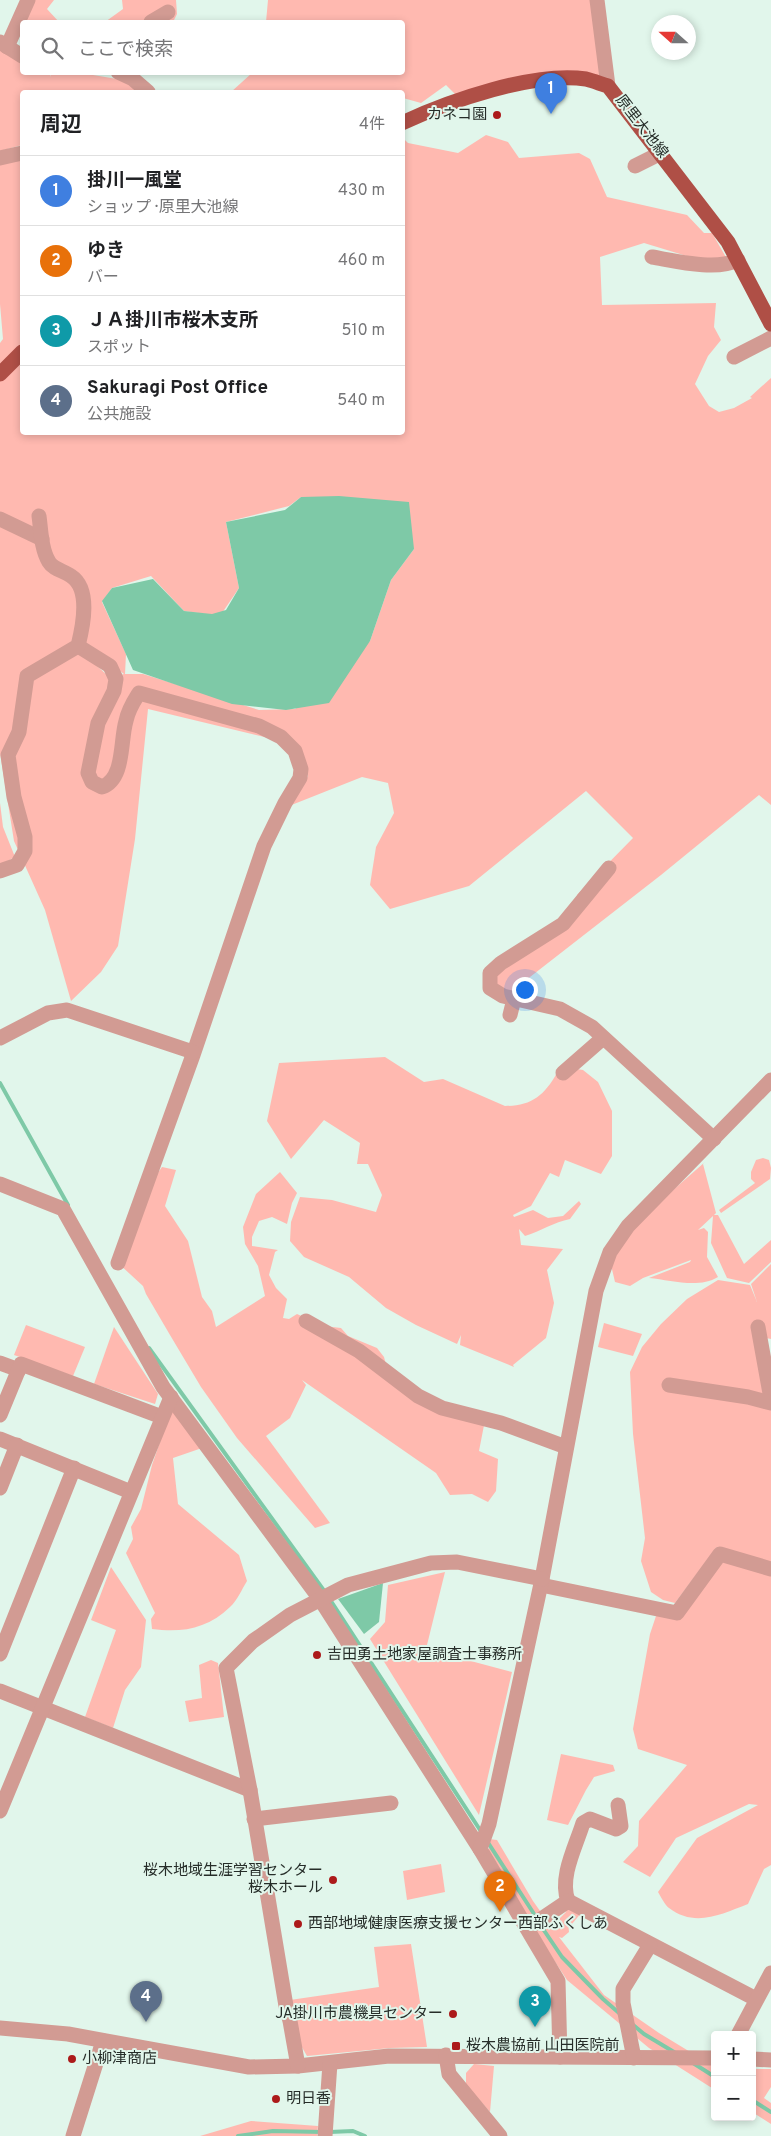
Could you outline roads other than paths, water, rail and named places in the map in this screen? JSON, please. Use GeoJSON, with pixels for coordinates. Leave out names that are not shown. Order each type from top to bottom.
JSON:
{"type":"FeatureCollection","features":[{"type":"Feature","properties":{"kind":"main road","name":"原里大池線"},"geometry":{"type":"LineString","coordinates":[[405,122],[484,92],[546,79],[586,79],[608,86],[728,242],[771,324]]}},
{"type":"Feature","properties":{"kind":"street"},"geometry":{"type":"LineString","coordinates":[[20,55],[4,44],[28,0]]}},
{"type":"Feature","properties":{"kind":"street"},"geometry":{"type":"LineString","coordinates":[[596,0],[608,86]]}},
{"type":"Feature","properties":{"kind":"street"},"geometry":{"type":"LineString","coordinates":[[154,20],[168,12]]}},
{"type":"Feature","properties":{"kind":"street"},"geometry":{"type":"LineString","coordinates":[[126,75],[134,78],[146,90]]}},
{"type":"Feature","properties":{"kind":"street"},"geometry":{"type":"LineString","coordinates":[[0,158],[20,153]]}},
{"type":"Feature","properties":{"kind":"street"},"geometry":{"type":"LineString","coordinates":[[635,166],[661,153]]}},
{"type":"Feature","properties":{"kind":"street"},"geometry":{"type":"LineString","coordinates":[[652,257],[688,263],[730,264],[738,260]]}},
{"type":"Feature","properties":{"kind":"street"},"geometry":{"type":"LineString","coordinates":[[734,357],[771,338]]}},
{"type":"Feature","properties":{"kind":"street"},"geometry":{"type":"LineString","coordinates":[[0,872],[17,865],[25,851],[25,837],[14,797],[8,755],[19,732],[27,676],[78,646],[82,632],[83,606],[81,587],[71,576],[50,564],[45,553],[38,516]]}},
{"type":"Feature","properties":{"kind":"street"},"geometry":{"type":"LineString","coordinates":[[0,518],[42,539]]}},
{"type":"Feature","properties":{"kind":"street"},"geometry":{"type":"LineString","coordinates":[[78,646],[110,666],[116,679],[114,691],[98,722],[88,773],[92,782],[102,787],[112,781],[120,762],[125,721],[132,703],[139,693],[259,726],[281,737],[295,751],[301,769],[300,778],[266,841],[118,1263]]}},
{"type":"Feature","properties":{"kind":"street"},"geometry":{"type":"LineString","coordinates":[[609,868],[563,924],[501,963],[490,973],[490,988],[504,1000],[592,1027],[714,1139]]}},
{"type":"Feature","properties":{"kind":"street"},"geometry":{"type":"LineString","coordinates":[[504,1000],[510,1015]]}},
{"type":"Feature","properties":{"kind":"street"},"geometry":{"type":"LineString","coordinates":[[0,1038],[48,1012],[67,1010],[193,1052]]}},
{"type":"Feature","properties":{"kind":"street"},"geometry":{"type":"LineString","coordinates":[[563,1073],[603,1038]]}},
{"type":"Feature","properties":{"kind":"street"},"geometry":{"type":"LineString","coordinates":[[480,1850],[489,1824],[541,1582],[596,1291],[610,1252],[628,1226],[771,1080]]}},
{"type":"Feature","properties":{"kind":"street"},"geometry":{"type":"LineString","coordinates":[[0,1184],[63,1210],[163,1387],[326,1596],[480,1850],[529,1927],[558,1980],[560,2057]]}},
{"type":"Feature","properties":{"kind":"street"},"geometry":{"type":"LineString","coordinates":[[306,1321],[359,1351],[418,1396],[442,1408],[501,1423],[566,1447]]}},
{"type":"Feature","properties":{"kind":"street"},"geometry":{"type":"LineString","coordinates":[[758,1327],[771,1399]]}},
{"type":"Feature","properties":{"kind":"street"},"geometry":{"type":"LineString","coordinates":[[0,1363],[19,1370]]}},
{"type":"Feature","properties":{"kind":"street"},"geometry":{"type":"LineString","coordinates":[[0,1415],[21,1364],[162,1417]]}},
{"type":"Feature","properties":{"kind":"street"},"geometry":{"type":"LineString","coordinates":[[670,1385],[748,1397],[771,1403]]}},
{"type":"Feature","properties":{"kind":"street"},"geometry":{"type":"LineString","coordinates":[[0,1811],[7,1777],[42,1709],[171,1397]]}},
{"type":"Feature","properties":{"kind":"street"},"geometry":{"type":"LineString","coordinates":[[0,1439],[131,1492]]}},
{"type":"Feature","properties":{"kind":"street"},"geometry":{"type":"LineString","coordinates":[[0,1488],[17,1446]]}},
{"type":"Feature","properties":{"kind":"street"},"geometry":{"type":"LineString","coordinates":[[0,1654],[74,1468]]}},
{"type":"Feature","properties":{"kind":"street"},"geometry":{"type":"LineString","coordinates":[[298,2066],[286,2006],[250,1790],[226,1668],[253,1641],[290,1615],[326,1596],[348,1585],[432,1563],[457,1562],[677,1613],[720,1554],[771,1569]]}},
{"type":"Feature","properties":{"kind":"street"},"geometry":{"type":"LineString","coordinates":[[0,1691],[250,1790]]}},
{"type":"Feature","properties":{"kind":"street"},"geometry":{"type":"LineString","coordinates":[[254,1819],[391,1803]]}},
{"type":"Feature","properties":{"kind":"street"},"geometry":{"type":"LineString","coordinates":[[618,1805],[621,1826],[616,1829],[590,1819],[583,1823],[568,1870],[565,1891],[568,1901],[756,1999]]}},
{"type":"Feature","properties":{"kind":"street"},"geometry":{"type":"LineString","coordinates":[[529,1927],[568,1901]]}},
{"type":"Feature","properties":{"kind":"street"},"geometry":{"type":"LineString","coordinates":[[634,2058],[622,1990],[650,1945]]}},
{"type":"Feature","properties":{"kind":"street"},"geometry":{"type":"LineString","coordinates":[[740,2031],[771,1972]]}},
{"type":"Feature","properties":{"kind":"street"},"geometry":{"type":"LineString","coordinates":[[0,2028],[68,2034],[249,2067],[298,2066],[389,2056],[708,2058]]}},
{"type":"Feature","properties":{"kind":"street"},"geometry":{"type":"LineString","coordinates":[[73,2136],[103,2041]]}},
{"type":"Feature","properties":{"kind":"street"},"geometry":{"type":"LineString","coordinates":[[446,2055],[449,2074],[500,2136]]}},
{"type":"Feature","properties":{"kind":"street"},"geometry":{"type":"LineString","coordinates":[[756,2059],[771,2060]]}},
{"type":"Feature","properties":{"kind":"street"},"geometry":{"type":"LineString","coordinates":[[325,2129],[330,2063]]}},
{"type":"Feature","properties":{"kind":"waterway"},"geometry":{"type":"LineString","coordinates":[[0,1083],[68,1205]]}},
{"type":"Feature","properties":{"kind":"waterway"},"geometry":{"type":"LineString","coordinates":[[149,1348],[325,1592]]}},
{"type":"Feature","properties":{"kind":"waterway"},"geometry":{"type":"LineString","coordinates":[[329,1598],[482,1833]]}},
{"type":"Feature","properties":{"kind":"waterway"},"geometry":{"type":"LineString","coordinates":[[487,1841],[536,1917]]}},
{"type":"Feature","properties":{"kind":"waterway"},"geometry":{"type":"LineString","coordinates":[[539,1923],[562,1957],[619,2013]]}},
{"type":"Feature","properties":{"kind":"waterway"},"geometry":{"type":"LineString","coordinates":[[632,2024],[644,2034],[674,2052]]}},
{"type":"Feature","properties":{"kind":"waterway"},"geometry":{"type":"LineString","coordinates":[[693,2063],[713,2076]]}},
{"type":"Feature","properties":{"kind":"waterway"},"geometry":{"type":"LineString","coordinates":[[756,2103],[771,2112]]}},
{"type":"Feature","properties":{"kind":"waterway"},"geometry":{"type":"LineString","coordinates":[[238,2136],[273,2131],[323,2132]]}},
{"type":"Feature","properties":{"kind":"waterway"},"geometry":{"type":"LineString","coordinates":[[330,2132],[353,2131],[365,2136]]}},
{"type":"Feature","properties":{"kind":"place","name":"掛川一風堂"},"geometry":{"type":"Point","coordinates":[551,114]}},
{"type":"Feature","properties":{"kind":"place","name":"カネコ園"},"geometry":{"type":"Point","coordinates":[497,115]}},
{"type":"Feature","properties":{"kind":"place","name":"吉田勇土地家屋調査士事務所"},"geometry":{"type":"Point","coordinates":[317,1655]}},
{"type":"Feature","properties":{"kind":"place","name":"桜木地域生涯学習センター 桜木ホール"},"geometry":{"type":"Point","coordinates":[333,1880]}},
{"type":"Feature","properties":{"kind":"place","name":"ゆき"},"geometry":{"type":"Point","coordinates":[500,1912]}},
{"type":"Feature","properties":{"kind":"place","name":"西部地域健康医療支援センター西部ふくしあ"},"geometry":{"type":"Point","coordinates":[298,1924]}},
{"type":"Feature","properties":{"kind":"place","name":"JA掛川市農機具センター"},"geometry":{"type":"Point","coordinates":[453,2014]}},
{"type":"Feature","properties":{"kind":"place","name":"Sakuragi Post Office"},"geometry":{"type":"Point","coordinates":[146,2022]}},
{"type":"Feature","properties":{"kind":"place","name":"ＪＡ掛川市桜木支所"},"geometry":{"type":"Point","coordinates":[535,2027]}},
{"type":"Feature","properties":{"kind":"place","name":"桜木農協前 山田医院前"},"geometry":{"type":"Point","coordinates":[456,2046]}},
{"type":"Feature","properties":{"kind":"place","name":"小柳津商店"},"geometry":{"type":"Point","coordinates":[72,2059]}},
{"type":"Feature","properties":{"kind":"place","name":"明日香"},"geometry":{"type":"Point","coordinates":[276,2099]}}]}
